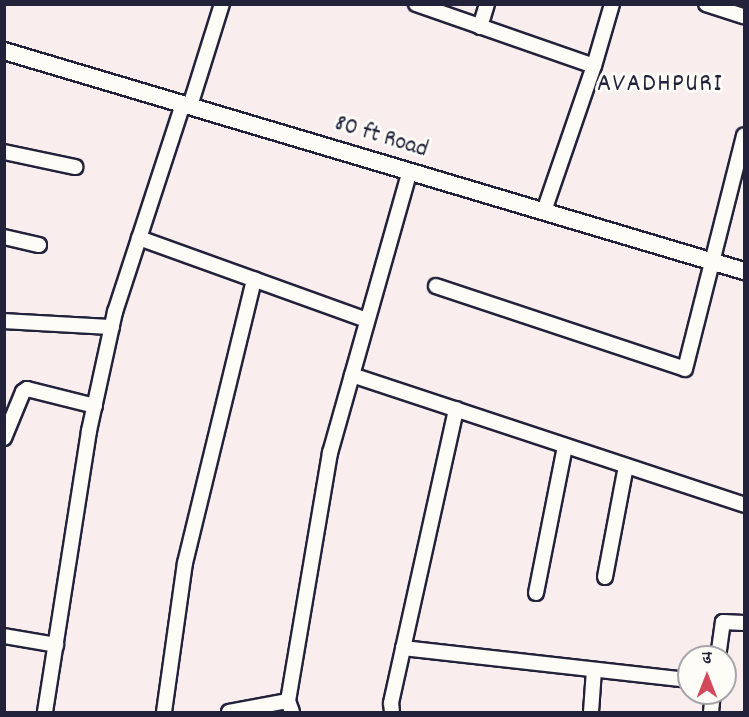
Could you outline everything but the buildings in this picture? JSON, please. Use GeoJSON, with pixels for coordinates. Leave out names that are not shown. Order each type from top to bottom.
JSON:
{"type":"FeatureCollection","features":[{"type":"Feature","properties":{"kind":"street"},"geometry":{"type":"LineString","coordinates":[[45,712],[95,406],[112,327],[139,238],[222,4]]}},
{"type":"Feature","properties":{"kind":"street"},"geometry":{"type":"LineString","coordinates":[[416,4],[594,66]]}},
{"type":"Feature","properties":{"kind":"street"},"geometry":{"type":"LineString","coordinates":[[480,27],[487,4]]}},
{"type":"Feature","properties":{"kind":"street"},"geometry":{"type":"LineString","coordinates":[[544,212],[594,66],[612,4]]}},
{"type":"Feature","properties":{"kind":"street"},"geometry":{"type":"LineString","coordinates":[[706,4],[744,16]]}},
{"type":"Feature","properties":{"kind":"street","name":"80 ft Road"},"geometry":{"type":"LineString","coordinates":[[4,51],[744,271]]}},
{"type":"Feature","properties":{"kind":"street"},"geometry":{"type":"LineString","coordinates":[[436,286],[685,369],[710,261],[744,135]]}},
{"type":"Feature","properties":{"kind":"street"},"geometry":{"type":"LineString","coordinates":[[4,153],[75,167]]}},
{"type":"Feature","properties":{"kind":"street"},"geometry":{"type":"LineString","coordinates":[[229,712],[290,707],[330,453],[410,171]]}},
{"type":"Feature","properties":{"kind":"street"},"geometry":{"type":"LineString","coordinates":[[4,237],[39,245]]}},
{"type":"Feature","properties":{"kind":"street"},"geometry":{"type":"LineString","coordinates":[[139,238],[368,320]]}},
{"type":"Feature","properties":{"kind":"street"},"geometry":{"type":"LineString","coordinates":[[164,712],[185,563],[254,279]]}},
{"type":"Feature","properties":{"kind":"street"},"geometry":{"type":"LineString","coordinates":[[4,321],[112,327]]}},
{"type":"Feature","properties":{"kind":"street"},"geometry":{"type":"LineString","coordinates":[[352,375],[744,505]]}},
{"type":"Feature","properties":{"kind":"street"},"geometry":{"type":"LineString","coordinates":[[4,438],[23,392],[27,389],[95,406]]}},
{"type":"Feature","properties":{"kind":"street"},"geometry":{"type":"LineString","coordinates":[[392,712],[391,703],[456,410]]}},
{"type":"Feature","properties":{"kind":"street"},"geometry":{"type":"LineString","coordinates":[[536,593],[566,446]]}},
{"type":"Feature","properties":{"kind":"street"},"geometry":{"type":"LineString","coordinates":[[605,578],[626,466]]}},
{"type":"Feature","properties":{"kind":"street"},"geometry":{"type":"LineString","coordinates":[[719,645],[723,622],[744,623]]}},
{"type":"Feature","properties":{"kind":"street"},"geometry":{"type":"LineString","coordinates":[[4,636],[56,645]]}},
{"type":"Feature","properties":{"kind":"street"},"geometry":{"type":"LineString","coordinates":[[403,648],[677,679]]}},
{"type":"Feature","properties":{"kind":"street"},"geometry":{"type":"LineString","coordinates":[[591,712],[594,670]]}},
{"type":"Feature","properties":{"kind":"district","name":"AVADHPURI"},"geometry":{"type":"Point","coordinates":[660,85]}}]}
